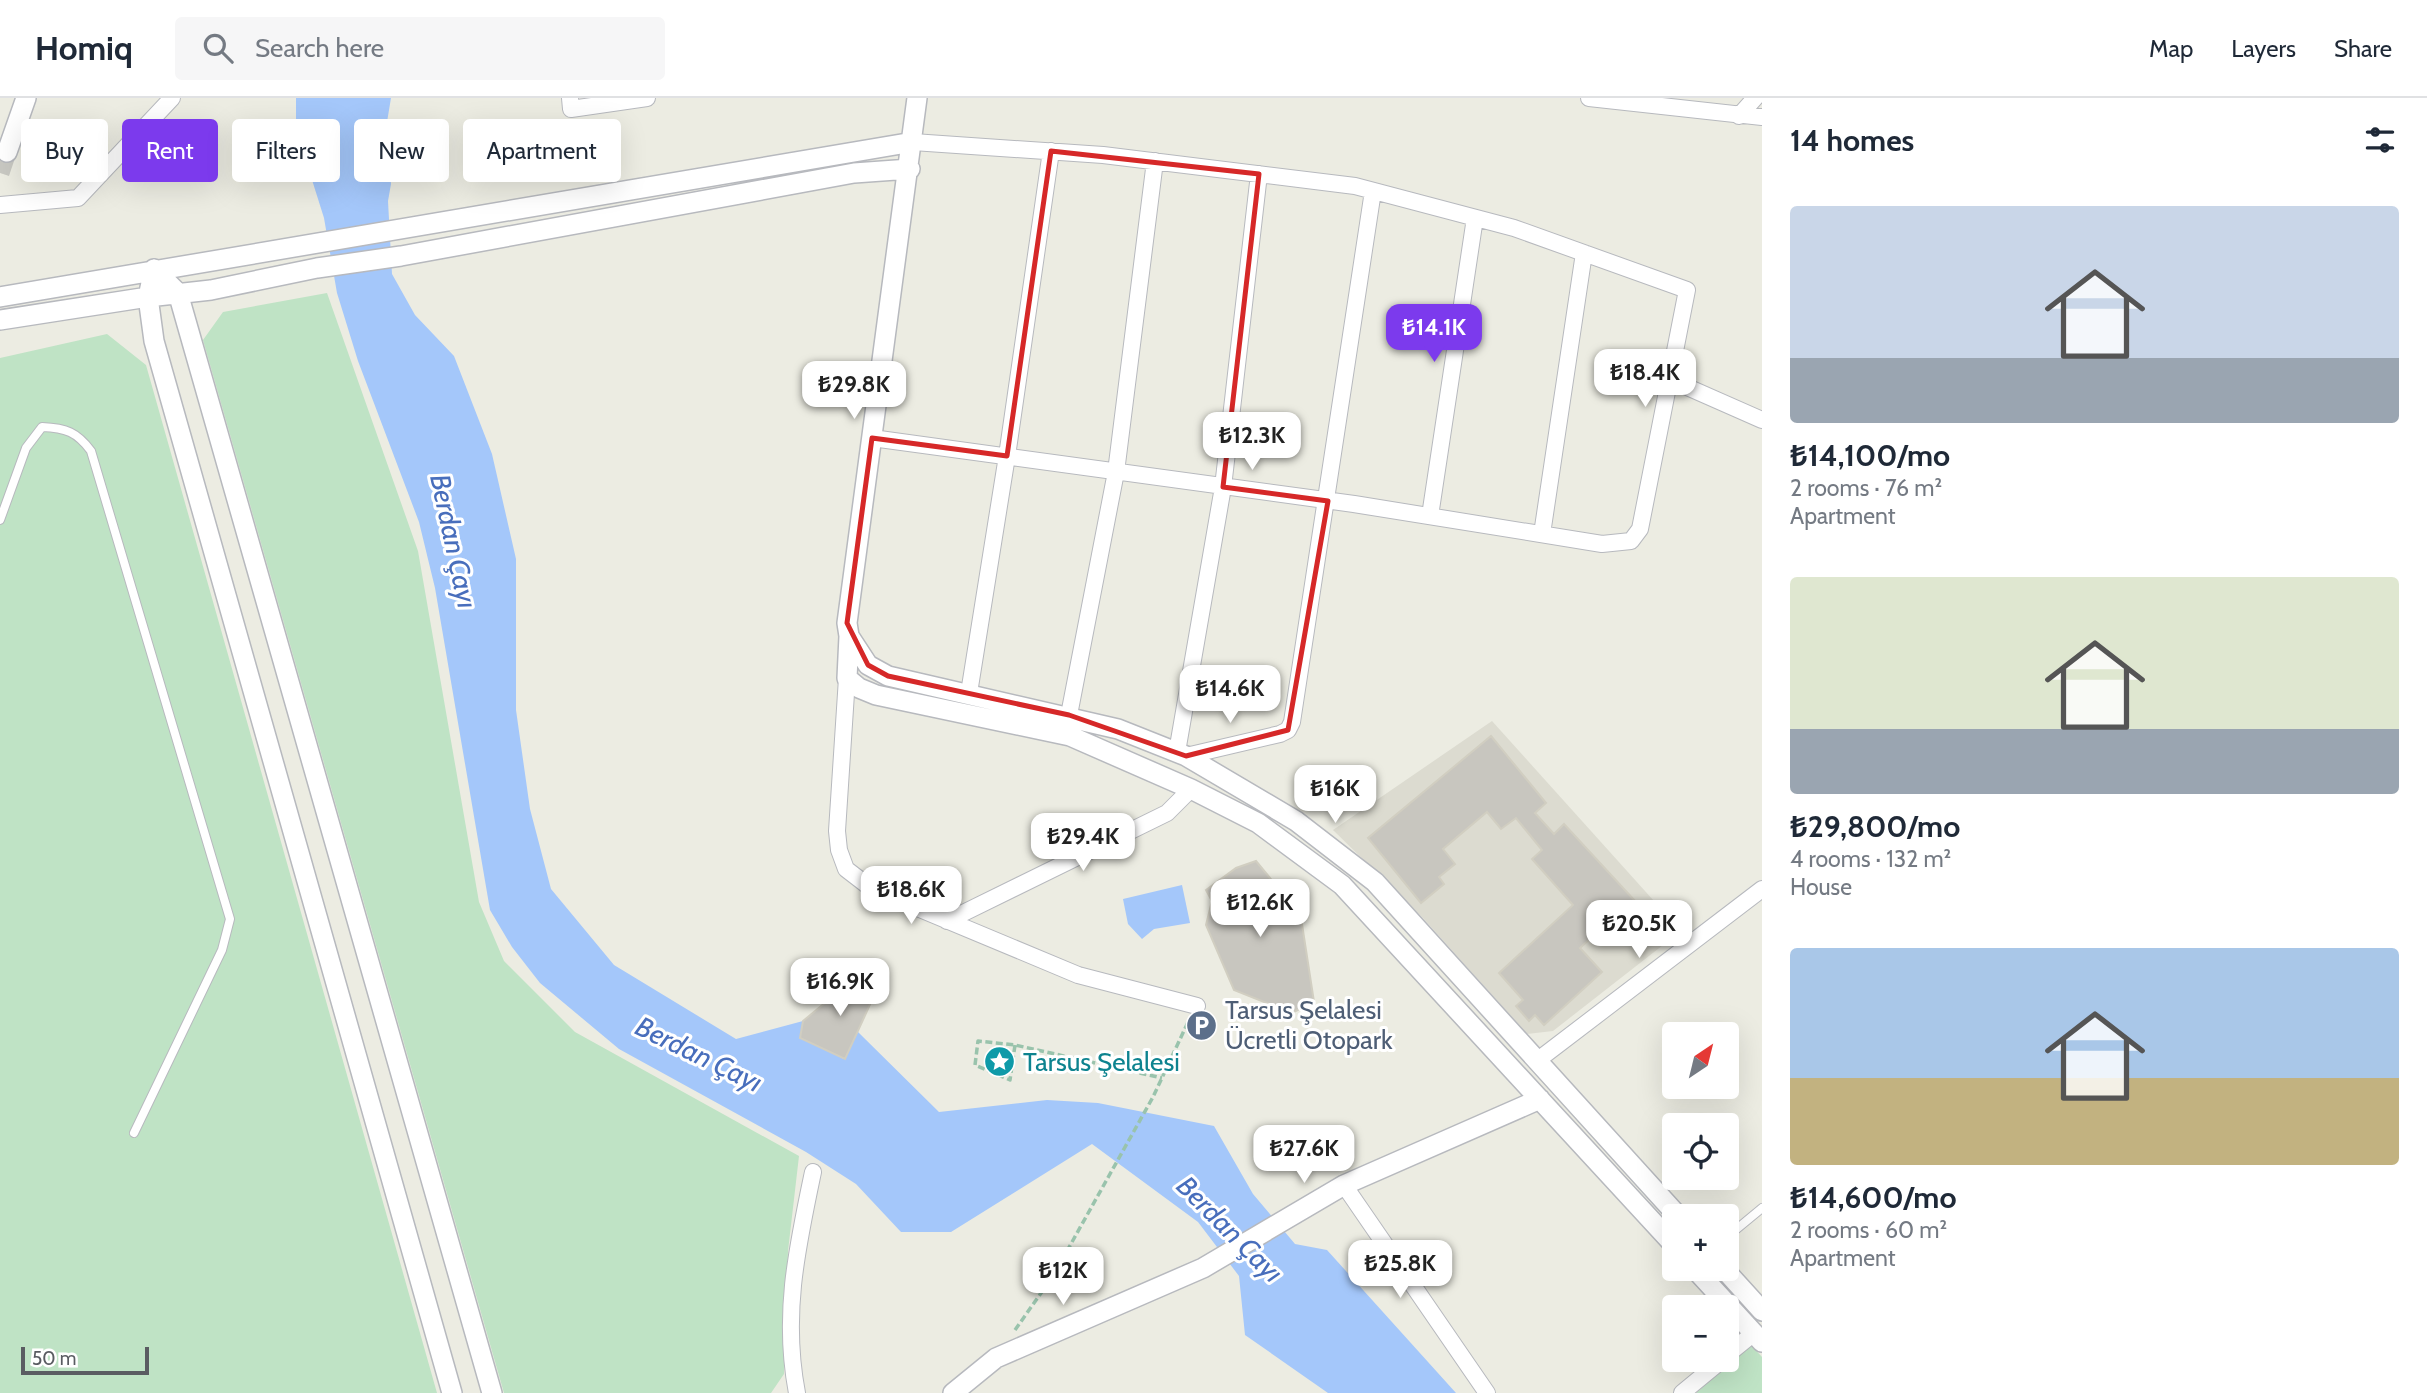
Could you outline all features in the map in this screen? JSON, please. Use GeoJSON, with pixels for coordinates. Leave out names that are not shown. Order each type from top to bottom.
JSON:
{"type":"FeatureCollection","features":[{"type":"Feature","properties":{"kind":"street"},"geometry":{"type":"LineString","coordinates":[[7,152],[26,98]]}},
{"type":"Feature","properties":{"kind":"street"},"geometry":{"type":"LineString","coordinates":[[0,205],[78,198],[172,98]]}},
{"type":"Feature","properties":{"kind":"street"},"geometry":{"type":"LineString","coordinates":[[570,98],[571,109],[648,98]]}},
{"type":"Feature","properties":{"kind":"street"},"geometry":{"type":"LineString","coordinates":[[917,98],[910,169],[847,623],[847,678],[837,831],[846,869],[872,889],[1078,975],[1197,1006]]}},
{"type":"Feature","properties":{"kind":"street"},"geometry":{"type":"LineString","coordinates":[[1591,98],[1762,117]]}},
{"type":"Feature","properties":{"kind":"street"},"geometry":{"type":"LineString","coordinates":[[1740,116],[1755,98]]}},
{"type":"Feature","properties":{"kind":"street"},"geometry":{"type":"LineString","coordinates":[[0,297],[154,268],[913,142],[1155,161],[1373,191],[1475,218],[1687,290],[1640,528],[1631,541],[1602,544],[1328,501],[872,438]]}},
{"type":"Feature","properties":{"kind":"street"},"geometry":{"type":"LineString","coordinates":[[969,693],[1007,456],[1051,151]]}},
{"type":"Feature","properties":{"kind":"street"},"geometry":{"type":"LineString","coordinates":[[1069,715],[1116,472],[1155,161]]}},
{"type":"Feature","properties":{"kind":"street"},"geometry":{"type":"LineString","coordinates":[[0,320],[148,296],[211,290],[317,268],[401,256],[854,173],[910,169]]}},
{"type":"Feature","properties":{"kind":"street"},"geometry":{"type":"LineString","coordinates":[[1182,754],[1223,486],[1259,174]]}},
{"type":"Feature","properties":{"kind":"street"},"geometry":{"type":"LineString","coordinates":[[1182,754],[1288,730],[1292,722],[1328,501],[1373,191]]}},
{"type":"Feature","properties":{"kind":"street"},"geometry":{"type":"LineString","coordinates":[[1430,516],[1475,218]]}},
{"type":"Feature","properties":{"kind":"street"},"geometry":{"type":"LineString","coordinates":[[1542,534],[1584,253]]}},
{"type":"Feature","properties":{"kind":"street"},"geometry":{"type":"LineString","coordinates":[[154,268],[177,293],[492,1393]]}},
{"type":"Feature","properties":{"kind":"street"},"geometry":{"type":"LineString","coordinates":[[154,268],[148,296],[158,354],[452,1393]]}},
{"type":"Feature","properties":{"kind":"street"},"geometry":{"type":"LineString","coordinates":[[1669,379],[1762,420]]}},
{"type":"Feature","properties":{"kind":"street"},"geometry":{"type":"LineString","coordinates":[[849,636],[868,665],[888,676],[1069,715],[1118,729],[1182,754],[1296,821],[1375,883],[1667,1204]]}},
{"type":"Feature","properties":{"kind":"street"},"geometry":{"type":"LineString","coordinates":[[847,678],[859,688],[876,695],[1070,736],[1191,789],[1258,823],[1342,885],[1662,1232]]}},
{"type":"Feature","properties":{"kind":"street"},"geometry":{"type":"LineString","coordinates":[[947,921],[1167,813],[1191,789]]}},
{"type":"Feature","properties":{"kind":"street"},"geometry":{"type":"LineString","coordinates":[[1538,1060],[1762,889]]}},
{"type":"Feature","properties":{"kind":"street"},"geometry":{"type":"LineString","coordinates":[[953,1393],[996,1358],[1203,1268],[1344,1185],[1540,1099]]}},
{"type":"Feature","properties":{"kind":"street"},"geometry":{"type":"LineString","coordinates":[[797,1393],[789,1318],[795,1260],[813,1172]]}},
{"type":"Feature","properties":{"kind":"street"},"geometry":{"type":"LineString","coordinates":[[1344,1185],[1487,1393]]}},
{"type":"Feature","properties":{"kind":"street"},"geometry":{"type":"LineString","coordinates":[[1706,1281],[1758,1337],[1739,1348]]}},
{"type":"Feature","properties":{"kind":"street"},"geometry":{"type":"LineString","coordinates":[[1735,1281],[1762,1311]]}},
{"type":"Feature","properties":{"kind":"street"},"geometry":{"type":"LineString","coordinates":[[1682,1393],[1707,1372]]}},
{"type":"Feature","properties":{"kind":"lane"},"geometry":{"type":"LineString","coordinates":[[0,520],[26,448],[42,427],[63,428],[79,435],[91,451],[230,919],[222,950],[134,1133]]}},
{"type":"Feature","properties":{"kind":"lane"},"geometry":{"type":"LineString","coordinates":[[1739,1227],[1762,1208]]}},
{"type":"Feature","properties":{"kind":"path"},"geometry":{"type":"LineString","coordinates":[[996,1358],[1053,1276],[1153,1097],[1197,1006]]}},
{"type":"Feature","properties":{"kind":"path"},"geometry":{"type":"LineString","coordinates":[[1015,1045],[1010,1080],[975,1065],[978,1041],[1015,1045],[1162,1078]]}},
{"type":"Feature","properties":{"kind":"highlighted area"},"geometry":{"type":"Polygon","coordinates":[[[1051,151],[1259,174],[1223,487],[1328,501],[1288,730],[1186,756],[1069,715],[888,676],[868,665],[847,623],[872,438],[1007,456],[1051,151]]]}},
{"type":"Feature","properties":{"kind":"shaded area"},"geometry":{"type":"Polygon","coordinates":[[[1492,721],[1681,931],[1553,1031],[1527,1034],[1423,918],[1333,830],[1492,721]]]}},
{"type":"Feature","properties":{"kind":"green space"},"geometry":{"type":"Polygon","coordinates":[[[327,293],[418,551],[479,902],[504,961],[575,1032],[799,1156],[788,1251],[784,1374],[771,1393],[504,1393],[203,340],[223,312],[327,293]]]}},
{"type":"Feature","properties":{"kind":"green space"},"geometry":{"type":"Polygon","coordinates":[[[107,334],[146,365],[437,1393],[0,1393],[0,358],[107,334]]]}},
{"type":"Feature","properties":{"kind":"green space"},"geometry":{"type":"Polygon","coordinates":[[[1751,1345],[1762,1357],[1762,1393],[1696,1393],[1720,1372],[1739,1372],[1739,1355],[1751,1345]]]}},
{"type":"Feature","properties":{"kind":"water","name":"Berdan Çayı"},"geometry":{"type":"Polygon","coordinates":[[[296,98],[391,98],[388,119],[354,119],[354,182],[391,182],[388,201],[392,274],[415,315],[454,356],[492,454],[516,559],[516,710],[530,809],[551,889],[614,965],[736,1039],[803,1021],[800,1038],[844,1059],[858,1032],[939,1112],[1047,1100],[1098,1103],[1214,1126],[1253,1194],[1295,1244],[1327,1250],[1456,1393],[1328,1393],[1245,1335],[1239,1276],[1198,1222],[1092,1144],[951,1232],[901,1232],[856,1184],[806,1152],[619,1049],[540,983],[512,947],[490,910],[435,588],[419,522],[358,361],[337,293],[324,218],[313,182],[340,182],[340,119],[296,119],[296,98]]]}},
{"type":"Feature","properties":{"kind":"water"},"geometry":{"type":"Polygon","coordinates":[[[1182,885],[1190,923],[1154,929],[1142,939],[1128,924],[1123,899],[1182,885]]]}},
{"type":"Feature","properties":{"kind":"building"},"geometry":{"type":"Polygon","coordinates":[[[1491,736],[1546,803],[1535,813],[1554,834],[1564,824],[1636,902],[1623,914],[1629,920],[1616,932],[1607,923],[1580,948],[1602,972],[1544,1025],[1535,1015],[1529,1021],[1516,1006],[1523,1000],[1499,973],[1573,905],[1532,859],[1542,850],[1516,818],[1501,829],[1487,812],[1443,849],[1455,864],[1439,877],[1444,884],[1421,903],[1368,838],[1491,736]]]}},
{"type":"Feature","properties":{"kind":"building"},"geometry":{"type":"Polygon","coordinates":[[[1256,861],[1284,895],[1302,924],[1314,1002],[1292,1013],[1234,990],[1206,925],[1212,901],[1206,890],[1236,868],[1256,861]]]}},
{"type":"Feature","properties":{"kind":"building"},"geometry":{"type":"Polygon","coordinates":[[[866,969],[873,998],[845,1059],[800,1038],[803,1021],[866,969]]]}},
{"type":"Feature","properties":{"kind":"tunnel"},"geometry":{"type":"LineString","coordinates":[[0,173],[7,152]]}},
{"type":"Feature","properties":{"kind":"place","name":"Tarsus Şelalesi Ücretli Otopark"},"geometry":{"type":"Point","coordinates":[1202,1025]}},
{"type":"Feature","properties":{"kind":"place","name":"Tarsus Şelalesi"},"geometry":{"type":"Point","coordinates":[1000,1062]}}]}
